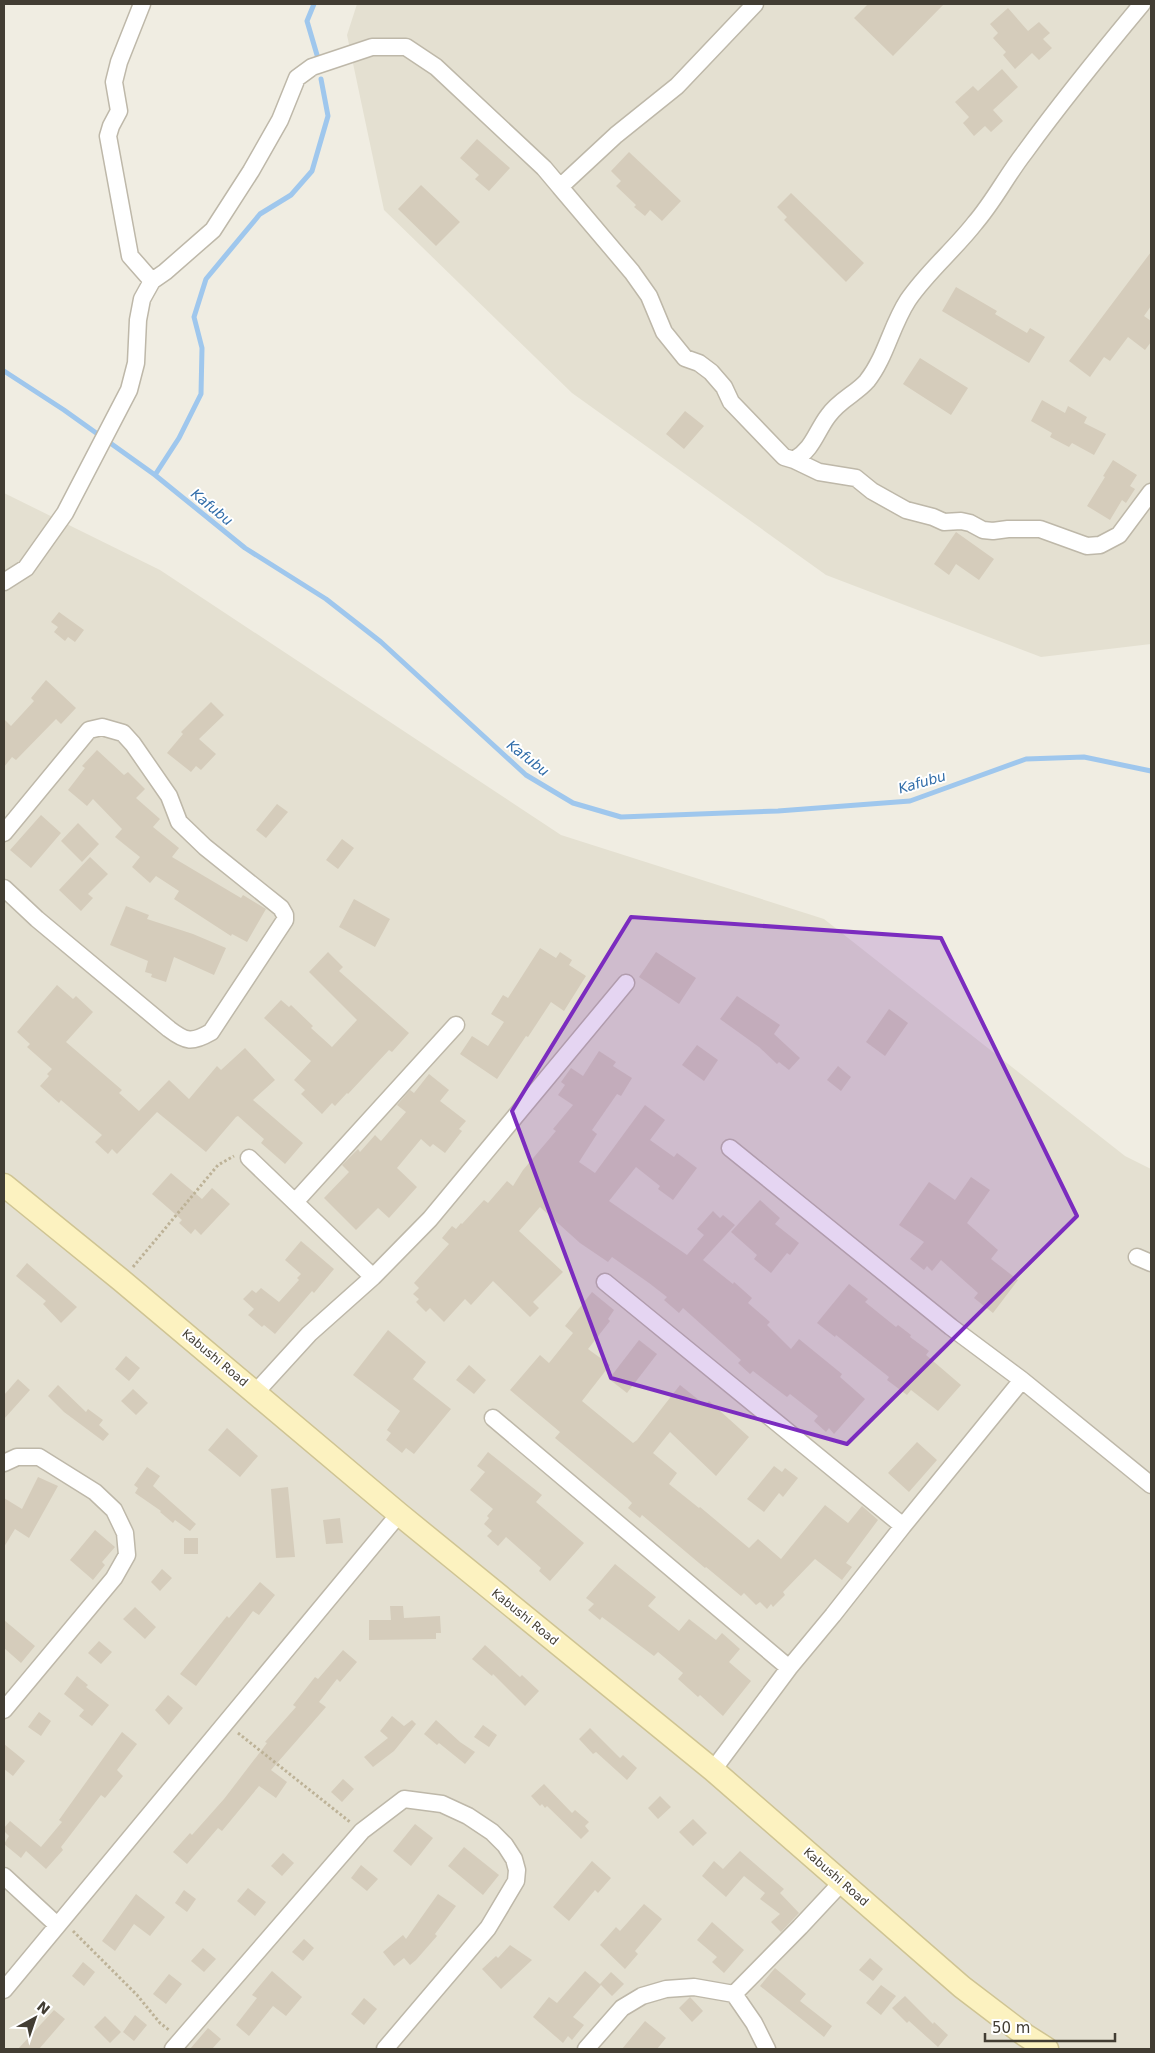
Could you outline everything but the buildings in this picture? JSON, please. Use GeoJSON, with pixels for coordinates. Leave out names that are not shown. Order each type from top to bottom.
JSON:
{"type":"FeatureCollection","features":[{"type":"Feature","properties":{"kind":"main road","name":"Kabushi Road"},"geometry":{"type":"LineString","coordinates":[[4,1185],[256,1392],[399,1514],[713,1770],[962,1987],[1025,2035],[1047,2049]]}},
{"type":"Feature","properties":{"kind":"street"},"geometry":{"type":"LineString","coordinates":[[142,4],[119,62],[114,82],[119,111],[108,136],[130,256],[152,281]]}},
{"type":"Feature","properties":{"kind":"street"},"geometry":{"type":"LineString","coordinates":[[560,187],[616,135],[677,86],[755,4]]}},
{"type":"Feature","properties":{"kind":"street"},"geometry":{"type":"LineString","coordinates":[[794,460],[803,455],[810,446],[824,420],[833,409],[866,382],[879,363],[893,326],[909,299],[975,224],[1000,191],[1023,154],[1142,4]]}},
{"type":"Feature","properties":{"kind":"street"},"geometry":{"type":"LineString","coordinates":[[4,582],[26,568],[65,513],[129,390],[136,363],[138,320],[142,299],[152,281],[166,272],[213,230],[242,187],[280,120],[297,78],[312,68],[372,48],[406,47],[436,67],[544,168],[632,272],[649,296],[664,332],[685,358],[699,363],[711,372],[724,387],[731,402],[784,457],[819,472],[856,478],[872,491],[906,510],[944,522],[961,521],[970,523],[983,530],[993,531],[1040,529],[1087,546],[1100,545],[1119,535],[1151,492]]}},
{"type":"Feature","properties":{"kind":"street"},"geometry":{"type":"LineString","coordinates":[[4,833],[88,730],[102,727],[123,733],[133,744],[169,796],[179,822],[205,847],[281,908],[285,914],[285,920],[210,1032],[197,1041],[187,1040],[169,1029],[37,919],[4,888]]}},
{"type":"Feature","properties":{"kind":"street"},"geometry":{"type":"LineString","coordinates":[[256,1392],[309,1334],[373,1277],[430,1219],[626,983]]}},
{"type":"Feature","properties":{"kind":"street"},"geometry":{"type":"LineString","coordinates":[[295,1202],[456,1025]]}},
{"type":"Feature","properties":{"kind":"street"},"geometry":{"type":"LineString","coordinates":[[730,1148],[951,1328],[1022,1380],[1151,1486]]}},
{"type":"Feature","properties":{"kind":"street"},"geometry":{"type":"LineString","coordinates":[[249,1158],[373,1277]]}},
{"type":"Feature","properties":{"kind":"street"},"geometry":{"type":"LineString","coordinates":[[606,1282],[903,1526]]}},
{"type":"Feature","properties":{"kind":"street"},"geometry":{"type":"LineString","coordinates":[[713,1770],[789,1668],[1022,1380]]}},
{"type":"Feature","properties":{"kind":"street"},"geometry":{"type":"LineString","coordinates":[[493,1418],[789,1668]]}},
{"type":"Feature","properties":{"kind":"street"},"geometry":{"type":"LineString","coordinates":[[4,1462],[16,1457],[39,1458],[95,1492],[114,1510],[125,1533],[127,1555],[108,1586],[4,1710]]}},
{"type":"Feature","properties":{"kind":"street"},"geometry":{"type":"LineString","coordinates":[[4,1990],[399,1514]]}},
{"type":"Feature","properties":{"kind":"street"},"geometry":{"type":"LineString","coordinates":[[177,2044],[362,1831],[404,1799],[442,1804],[492,1832],[514,1859],[517,1870],[516,1881],[488,1928],[385,2049]]}},
{"type":"Feature","properties":{"kind":"street"},"geometry":{"type":"LineString","coordinates":[[4,1876],[59,1923]]}},
{"type":"Feature","properties":{"kind":"street"},"geometry":{"type":"LineString","coordinates":[[734,1994],[842,1882]]}},
{"type":"Feature","properties":{"kind":"street"},"geometry":{"type":"LineString","coordinates":[[586,2049],[622,2008],[642,1996],[666,1990],[694,1987],[734,1994],[754,2023],[767,2049]]}},
{"type":"Feature","properties":{"kind":"path"},"geometry":{"type":"LineString","coordinates":[[121,1280],[218,1165],[232,1156],[249,1158]]}},
{"type":"Feature","properties":{"kind":"path"},"geometry":{"type":"LineString","coordinates":[[226,1723],[362,1831]]}},
{"type":"Feature","properties":{"kind":"path"},"geometry":{"type":"LineString","coordinates":[[59,1923],[137,1995],[177,2044]]}},
{"type":"Feature","properties":{"kind":"highlighted area"},"geometry":{"type":"Polygon","coordinates":[[[631,917],[941,938],[1077,1216],[847,1444],[611,1378],[512,1111],[631,917]]]}},
{"type":"Feature","properties":{"kind":"shaded area"},"geometry":{"type":"Polygon","coordinates":[[[357,4],[1151,4],[1151,644],[1041,657],[826,575],[572,393],[384,210],[347,35],[357,4]]]}},
{"type":"Feature","properties":{"kind":"shaded area"},"geometry":{"type":"Polygon","coordinates":[[[4,493],[160,570],[561,835],[824,919],[1125,1156],[1151,1169],[1151,2049],[4,2049],[4,493]]]}},
{"type":"Feature","properties":{"kind":"waterway"},"geometry":{"type":"LineString","coordinates":[[314,4],[307,21],[317,55]]}},
{"type":"Feature","properties":{"kind":"waterway"},"geometry":{"type":"LineString","coordinates":[[155,475],[179,438],[201,394],[202,348],[194,317],[206,279],[260,214],[291,195],[312,171],[328,116],[321,79]]}},
{"type":"Feature","properties":{"kind":"waterway","name":"Kafubu"},"geometry":{"type":"LineString","coordinates":[[4,371],[64,410],[155,475],[245,548],[326,599],[381,642],[526,775],[573,803],[621,817],[778,811],[910,801],[1026,759],[1084,757],[1151,771]]}}]}
